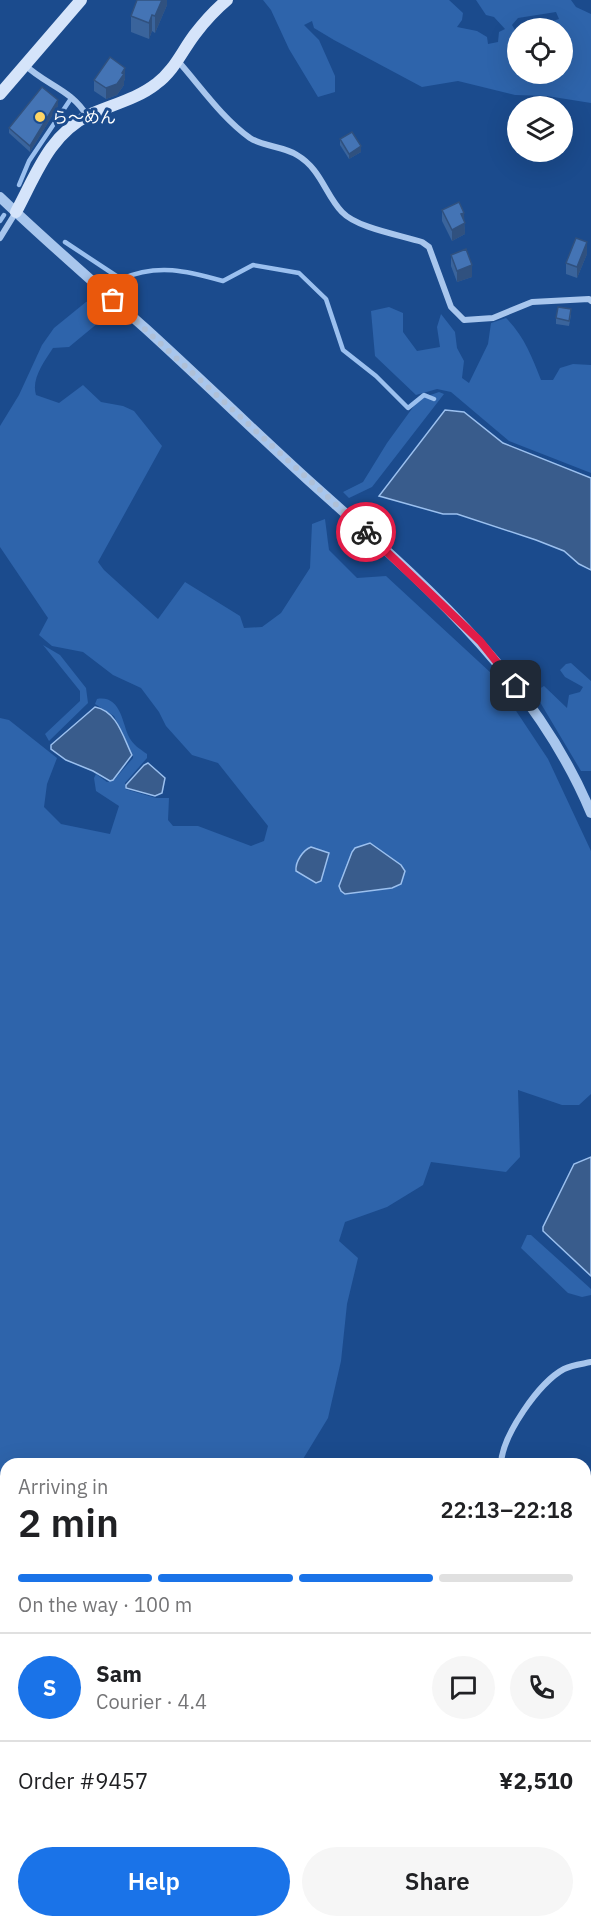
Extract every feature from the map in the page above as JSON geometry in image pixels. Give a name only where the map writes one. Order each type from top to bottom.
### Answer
[{"type":"main road","points":[[0,94],[81,0]]},
{"type":"main road","points":[[16,213],[51,146],[60,135],[88,116],[156,84],[178,61],[200,28],[227,0]]},
{"type":"street","points":[[178,61],[227,118],[252,139],[297,154],[310,165],[324,182],[336,205],[344,214],[365,225],[422,242],[429,247],[452,307],[464,320],[493,318],[532,302],[589,299],[591,301]]},
{"type":"street","points":[[25,65],[34,74],[80,103],[88,116]]},
{"type":"street","points":[[0,197],[396,560],[480,641],[507,673],[545,727],[564,758],[591,813]]},
{"type":"street","points":[[0,238],[16,213]]},
{"type":"street","points":[[502,1458],[516,1424],[539,1391],[552,1377],[566,1368],[591,1362]]},
{"type":"shaded area","points":[[263,0],[449,0],[463,13],[462,20],[457,27],[477,31],[487,37],[488,44],[498,42],[499,32],[505,29],[494,17],[486,15],[476,0],[571,0],[576,7],[591,14],[591,103],[573,100],[573,96],[515,95],[458,81],[422,87],[314,28],[312,21],[304,25],[319,40],[335,76],[335,92],[318,97],[289,49],[271,10]]},
{"type":"shaded area","points":[[94,299],[106,313],[104,318],[69,347],[53,348],[37,377],[36,395],[59,403],[83,385],[101,402],[123,406],[134,411],[162,446],[98,562],[104,570],[158,619],[185,582],[240,616],[244,628],[262,627],[281,613],[310,568],[312,524],[325,519],[329,550],[357,578],[386,576],[491,673],[548,759],[591,851],[591,1094],[579,1105],[562,1105],[518,1090],[520,1157],[506,1172],[431,1162],[423,1185],[387,1207],[345,1222],[339,1241],[358,1258],[347,1304],[341,1361],[328,1418],[304,1458],[0,1458],[0,718],[9,720],[57,758],[47,784],[44,807],[61,824],[110,834],[119,806],[96,791],[94,778],[96,774],[107,782],[114,780],[133,758],[133,755],[114,716],[95,704],[97,699],[105,699],[116,706],[131,740],[147,754],[147,758],[125,783],[125,789],[156,798],[169,798],[168,820],[173,826],[198,826],[251,846],[264,841],[268,826],[218,763],[192,755],[166,726],[159,712],[141,688],[113,675],[83,652],[52,646],[39,635],[48,618],[0,547],[0,426],[19,395],[42,345],[54,328],[86,302]],"holes":[[[311,847],[316,882],[299,873],[295,867],[305,850]]]},
{"type":"shaded area","points":[[389,307],[403,313],[403,332],[417,351],[440,347],[437,327],[441,314],[455,332],[457,348],[464,361],[462,378],[469,383],[488,344],[491,323],[506,318],[523,339],[541,380],[553,380],[560,368],[573,364],[591,365],[591,473],[509,441],[451,392],[437,389],[416,395],[375,356],[371,311]]},
{"type":"shaded area","points":[[439,392],[444,394],[372,487],[349,498],[343,492],[363,482],[387,443],[419,399]]},
{"type":"shaded area","points":[[445,410],[464,412],[503,443],[591,478],[591,570],[579,564],[564,551],[536,540],[457,514],[443,514],[379,496]]},
{"type":"shaded area","points":[[43,645],[60,655],[86,688],[88,703],[49,741],[45,734],[80,701],[80,691]]},
{"type":"shaded area","points":[[571,663],[591,681],[591,771],[581,771],[534,692],[544,686],[567,708],[569,695],[580,692],[583,687],[565,677],[560,670],[566,664]]},
{"type":"shaded area","points":[[95,707],[103,709],[114,719],[132,755],[110,781],[66,760],[51,749],[51,745]]},
{"type":"shaded area","points":[[148,763],[165,778],[162,793],[155,796],[126,788],[126,785]]},
{"type":"shaded area","points":[[370,843],[401,865],[405,871],[401,884],[392,888],[345,894],[339,886],[352,852],[355,848]]},
{"type":"shaded area","points":[[311,847],[329,853],[321,881],[316,883],[296,871],[300,857]]},
{"type":"shaded area","points":[[591,1157],[591,1276],[543,1231],[543,1227],[574,1164]]},
{"type":"shaded area","points":[[527,1235],[531,1235],[591,1289],[591,1295],[582,1297],[568,1293],[521,1248]]},
{"type":"building","points":[[137,0],[162,0],[149,23],[131,16]]},
{"type":"building","points":[[110,57],[125,68],[117,84],[106,88],[94,80]]},
{"type":"building","points":[[42,87],[58,100],[30,146],[9,128]]},
{"type":"building","points":[[352,132],[361,146],[349,154],[340,139]]},
{"type":"building","points":[[459,202],[465,223],[452,230],[442,210]]},
{"type":"building","points":[[576,238],[587,242],[577,267],[566,263]]},
{"type":"building","points":[[466,249],[472,265],[457,271],[451,255]]},
{"type":"building","points":[[558,307],[571,309],[569,321],[556,318]]},
{"type":"waterway","points":[[19,185],[29,161],[70,100]]},
{"type":"waterway","points":[[0,221],[4,215]]},
{"type":"waterway","points":[[65,242],[121,279],[147,271],[172,270],[223,281],[253,265],[299,273],[326,299],[343,350],[376,376],[408,408],[424,395],[434,399]]},
{"type":"way so far","points":[[113,300],[366,532]]},
{"type":"place","name":"ら～めん","points":[[40,117]]},
{"type":"route","points":[[366,532],[480,641],[516,686]]}]
